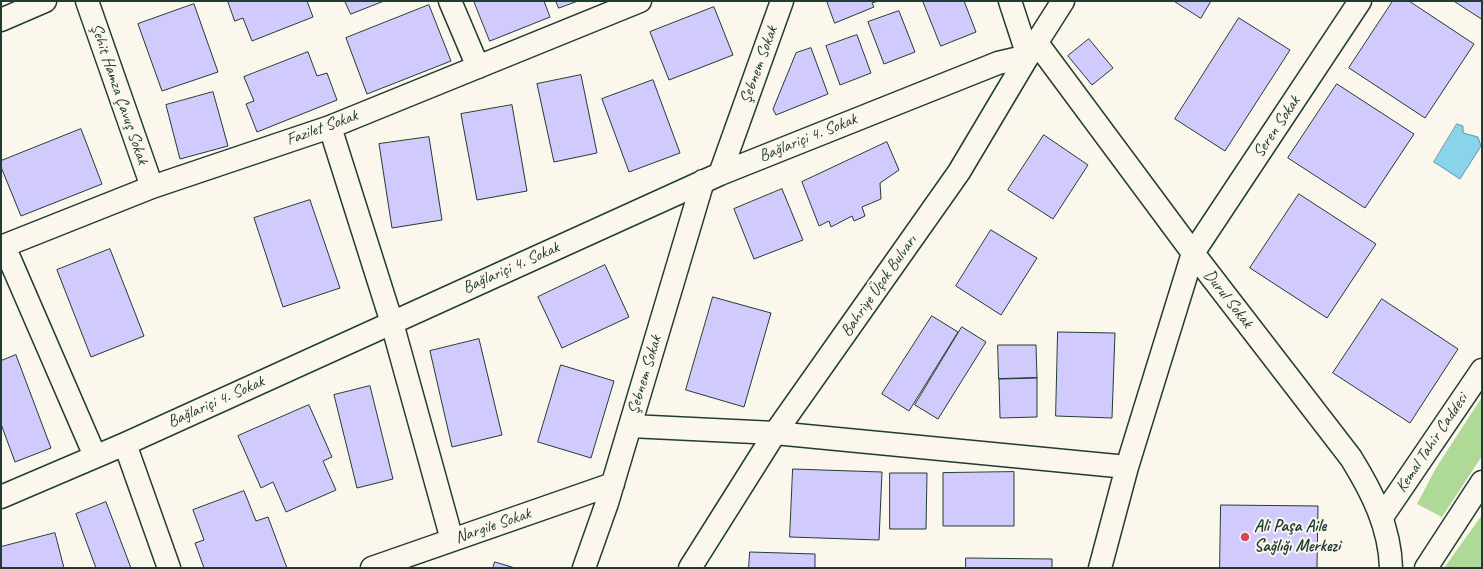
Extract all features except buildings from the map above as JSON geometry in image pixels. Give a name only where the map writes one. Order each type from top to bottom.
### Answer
[{"type":"street","points":[[1,20],[45,1]]},
{"type":"street","name":"Şehit Hamza Çavuş Sokak","points":[[87,1],[152,187]]},
{"type":"street","points":[[450,1],[478,67]]},
{"type":"street","name":"Fazilet Sokak","points":[[2,246],[152,187],[330,127],[640,1]]},
{"type":"street","name":"Şebnem Sokak","points":[[584,568],[613,484],[630,426],[712,177],[782,1]]},
{"type":"street","name":"Durul Sokak","points":[[1010,1],[1033,49],[1351,458],[1368,486],[1382,517],[1391,552],[1391,568]]},
{"type":"street","name":"Bahriye Üçok Bulvarı","points":[[690,568],[776,433],[959,172],[1063,1]]},
{"type":"street","name":"Seren Sokak","points":[[1100,568],[1127,466],[1193,253],[1360,1]]},
{"type":"street","name":"Bağlariçi 4. Sokak","points":[[1,497],[125,444],[712,177],[1033,49]]},
{"type":"street","points":[[330,127],[392,323],[452,540]]},
{"type":"street","points":[[2,246],[95,456]]},
{"type":"street","name":"Kemal Tahir Caddesi","points":[[1382,517],[1482,370]]},
{"type":"street","points":[[630,426],[776,433],[1127,466]]},
{"type":"street","points":[[125,444],[169,568]]},
{"type":"street","points":[[1426,568],[1482,482]]},
{"type":"street","name":"Nargile Sokak","points":[[372,568],[613,484]]},
{"type":"green space","points":[[1482,397],[1482,456],[1442,517],[1417,504],[1436,468]]},
{"type":"green space","points":[[1482,515],[1482,568],[1444,568]]},
{"type":"water","points":[[1457,124],[1463,126],[1463,133],[1478,137],[1481,146],[1460,179],[1434,162]]},
{"type":"place","name":"Ali Paşa Aile Sağlığı Merkezi","points":[[1245,537]]}]
